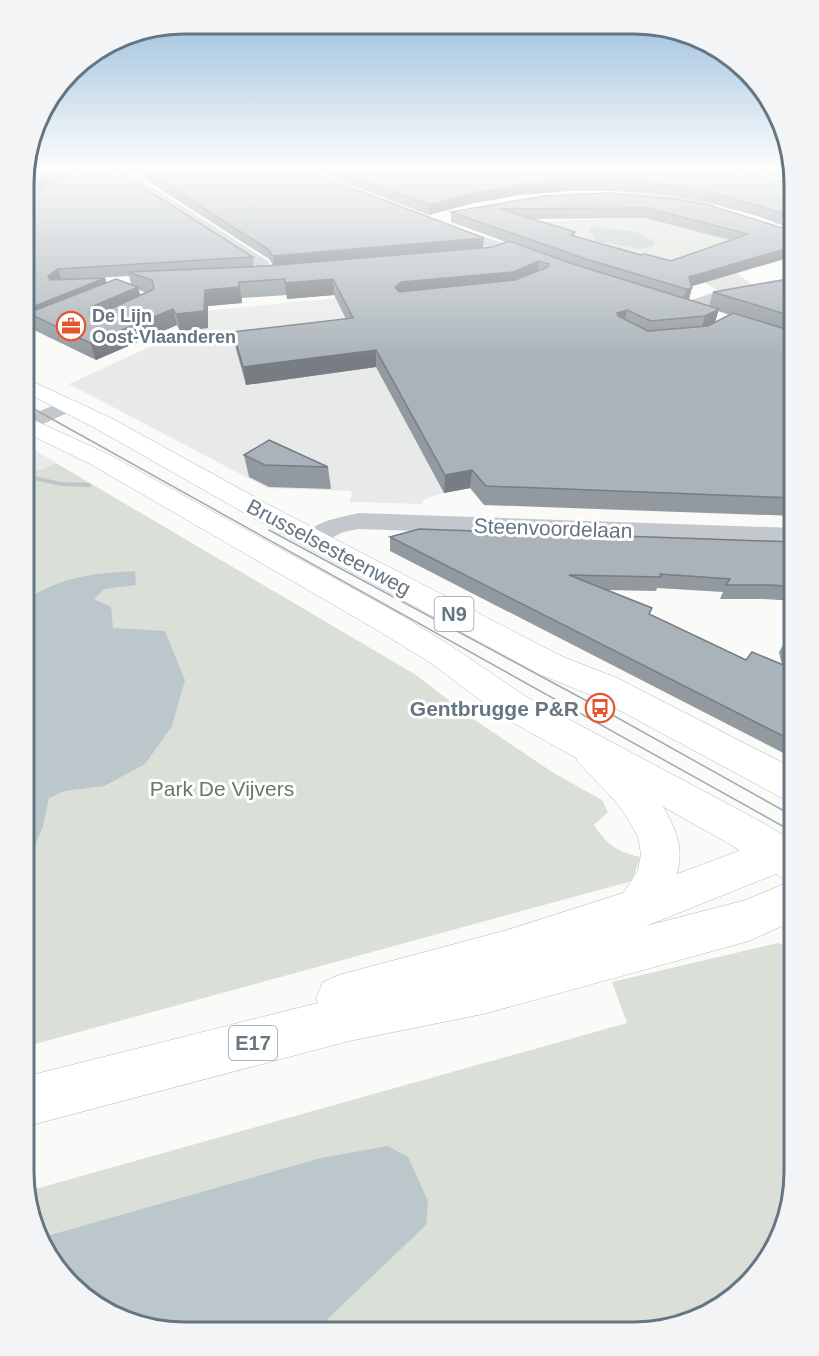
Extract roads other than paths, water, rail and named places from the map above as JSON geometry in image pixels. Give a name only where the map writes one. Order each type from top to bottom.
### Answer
[{"type":"main road","name":"Brusselsesteenweg","points":[[34,389],[103,423],[550,665],[605,687],[784,782]]},
{"type":"main road","name":"Brusselsesteenweg","points":[[34,427],[101,460],[388,622],[442,655],[513,706],[784,852]]},
{"type":"main road","name":"N9","points":[[591,750],[635,796],[648,814],[655,831],[659,851],[659,871],[637,909]]},
{"type":"main road","points":[[34,1075],[438,974],[637,909],[784,857]]},
{"type":"main road","name":"E17","points":[[34,1099],[349,1018],[494,988],[749,920],[784,904]]},
{"type":"street","points":[[214,231],[263,264],[267,274]]},
{"type":"street","points":[[468,231],[554,267]]},
{"type":"street","points":[[481,256],[509,249]]},
{"type":"street","points":[[708,315],[680,307],[725,294],[784,284]]},
{"type":"street","points":[[34,420],[67,406]]},
{"type":"street","name":"Steenvoordelaan","points":[[315,539],[332,528],[359,521],[784,536]]},
{"type":"lane","points":[[34,325],[57,315]]},
{"type":"waterway","points":[[34,478],[61,484],[89,485]]},
{"type":"tram line","points":[[34,409],[784,827]]},
{"type":"tram line","points":[[269,530],[600,708],[784,811]]},
{"type":"place","name":"De Lijn Oost-Vlaanderen","points":[[71,326]]},
{"type":"place","name":"Gentbrugge P&R","points":[[600,708]]},
{"type":"park label","name":"Park De Vijvers","points":[[222,788]]}]
